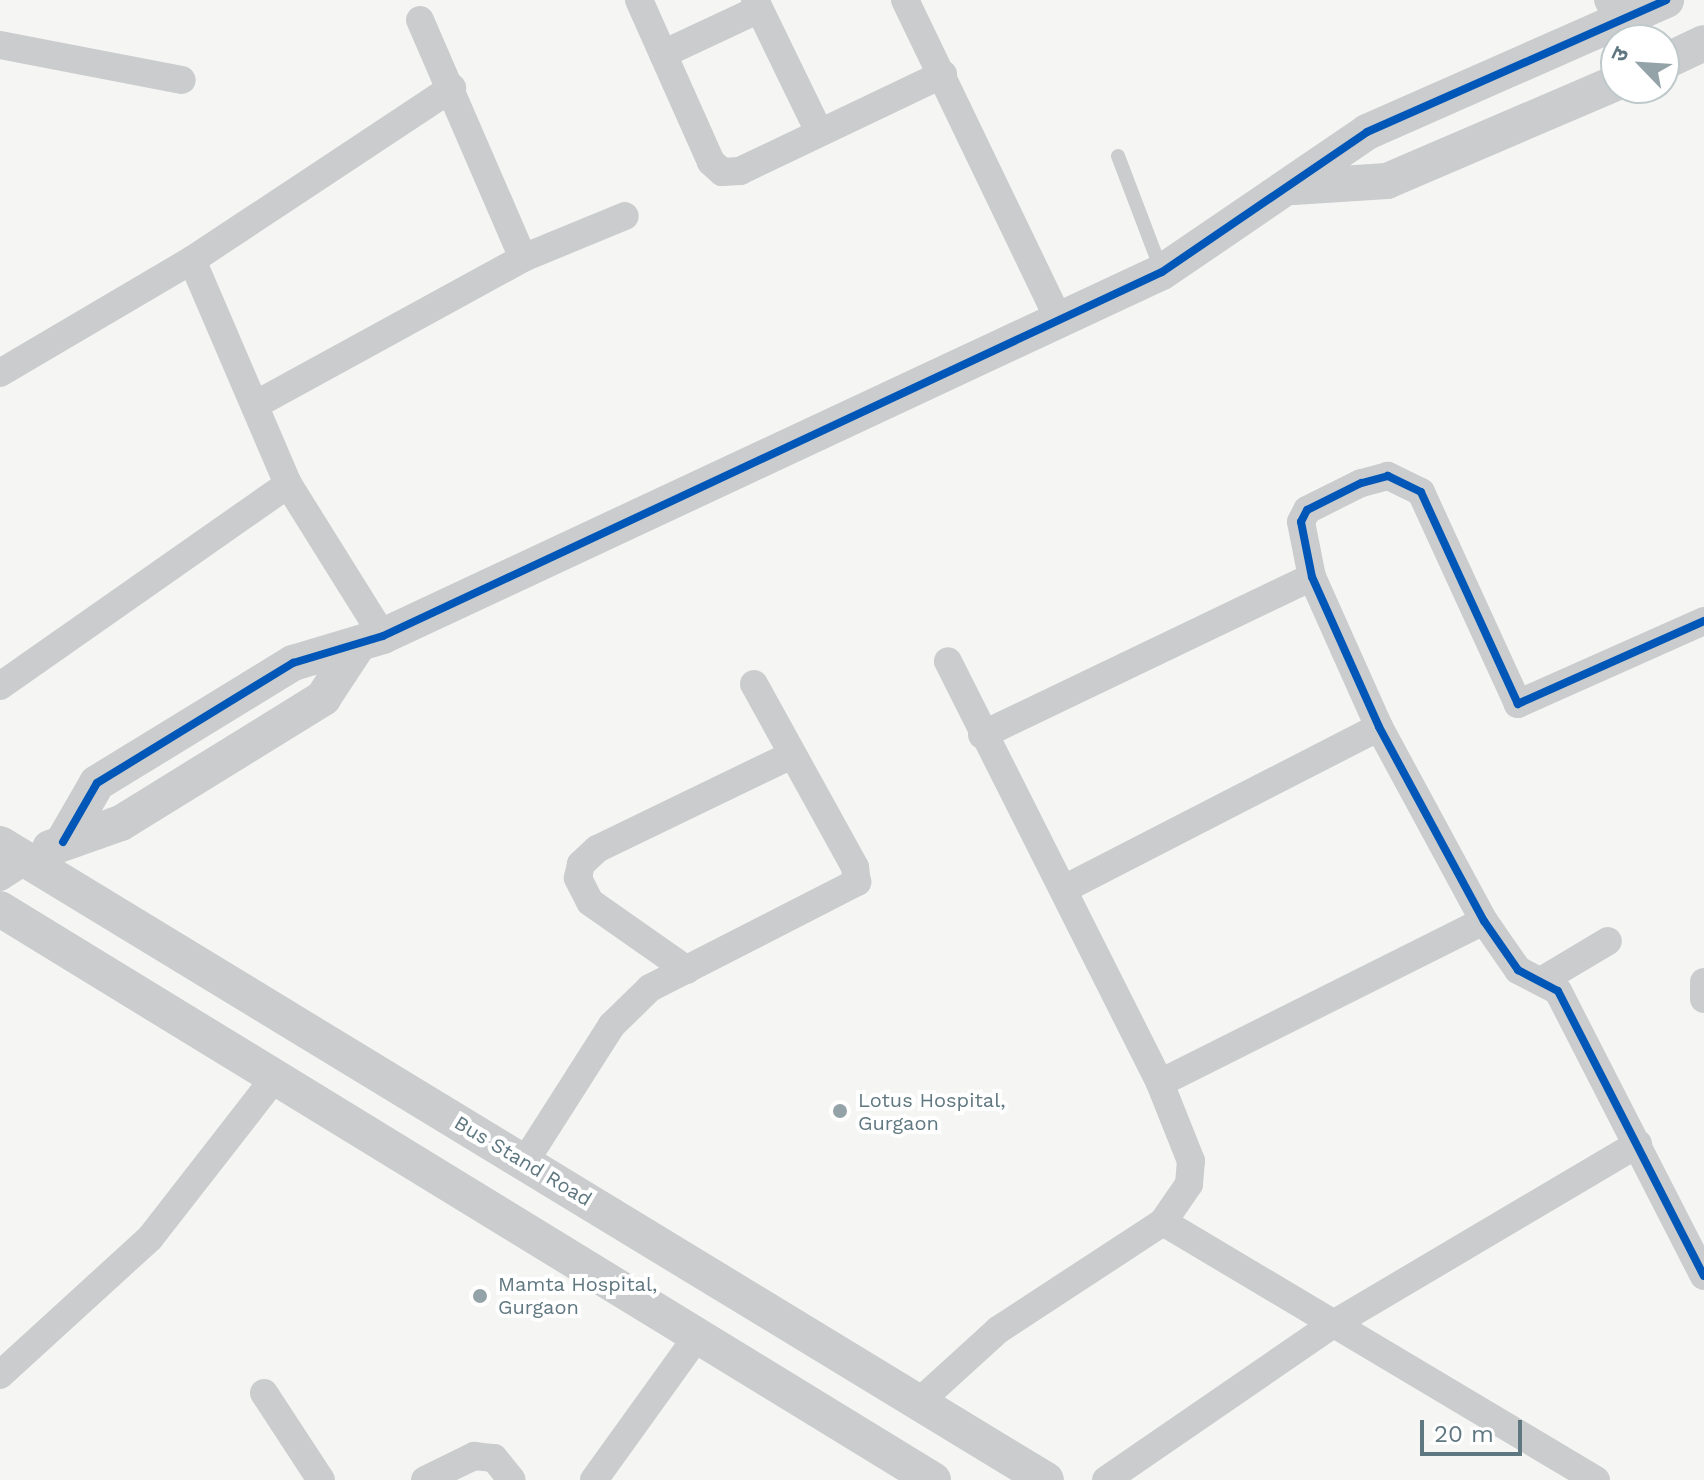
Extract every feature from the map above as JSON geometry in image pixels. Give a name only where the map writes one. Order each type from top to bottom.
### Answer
[{"type":"street","points":[[639,0],[711,162],[722,172],[740,171],[943,74]]},
{"type":"street","points":[[905,0],[1059,320]]},
{"type":"street","points":[[9,860],[63,842],[97,783],[293,663],[370,642],[1162,272],[1294,187],[1367,132],[1666,0]]},
{"type":"street","points":[[663,54],[757,5],[819,132]]},
{"type":"street","points":[[420,20],[523,258]]},
{"type":"street","points":[[1680,54],[1704,43]]},
{"type":"street","points":[[0,45],[182,80]]},
{"type":"street","points":[[0,373],[192,260],[452,88]]},
{"type":"street","points":[[1294,187],[1387,181],[1600,90]]},
{"type":"street","points":[[255,405],[523,258],[625,216]]},
{"type":"street","points":[[192,260],[288,484],[370,642]]},
{"type":"street","points":[[1704,621],[1518,704],[1421,492],[1388,476],[1307,510],[1301,522],[1312,577],[1379,727],[1484,921],[1518,970],[1546,978],[1638,1144],[1704,1276]]},
{"type":"street","points":[[0,686],[288,484]]},
{"type":"street","points":[[982,735],[1312,577]]},
{"type":"street","points":[[919,1402],[998,1330],[1163,1222],[1189,1184],[1191,1161],[1160,1083],[1064,889],[982,735],[948,661]]},
{"type":"street","points":[[524,1163],[612,1025],[650,988],[857,882],[855,867],[789,756],[754,684]]},
{"type":"street","points":[[1064,889],[1379,727]]},
{"type":"street","points":[[687,970],[590,902],[578,878],[581,864],[597,849],[789,756]]},
{"type":"street","name":"Bus Stand Road","points":[[9,860],[524,1163],[1046,1480]]},
{"type":"street","points":[[0,909],[273,1080],[699,1334],[933,1480]]},
{"type":"street","points":[[1160,1083],[1484,921]]},
{"type":"street","points":[[1546,978],[1608,941]]},
{"type":"street","points":[[1704,982],[1704,999]]},
{"type":"street","points":[[0,1375],[150,1238],[273,1080]]},
{"type":"street","points":[[1106,1480],[1330,1326],[1638,1144]]},
{"type":"street","points":[[1163,1222],[1330,1326],[1596,1480]]},
{"type":"street","points":[[594,1480],[699,1334]]},
{"type":"street","points":[[264,1393],[321,1480]]},
{"type":"street","points":[[425,1480],[474,1456],[494,1458],[512,1480]]},
{"type":"lane","points":[[1118,156],[1162,272]]},
{"type":"cycle path","points":[[63,842],[97,783],[293,663],[383,636],[1162,272],[1367,132],[1666,0]]},
{"type":"cycle path","points":[[1704,621],[1518,704],[1421,492],[1388,476],[1361,483],[1307,510],[1301,522],[1312,577],[1379,727],[1484,921],[1518,970],[1558,991],[1704,1276]]},
{"type":"place","name":"Lotus Hospital, Gurgaon","points":[[840,1111]]},
{"type":"place","name":"Mamta Hospital, Gurgaon","points":[[480,1296]]}]
